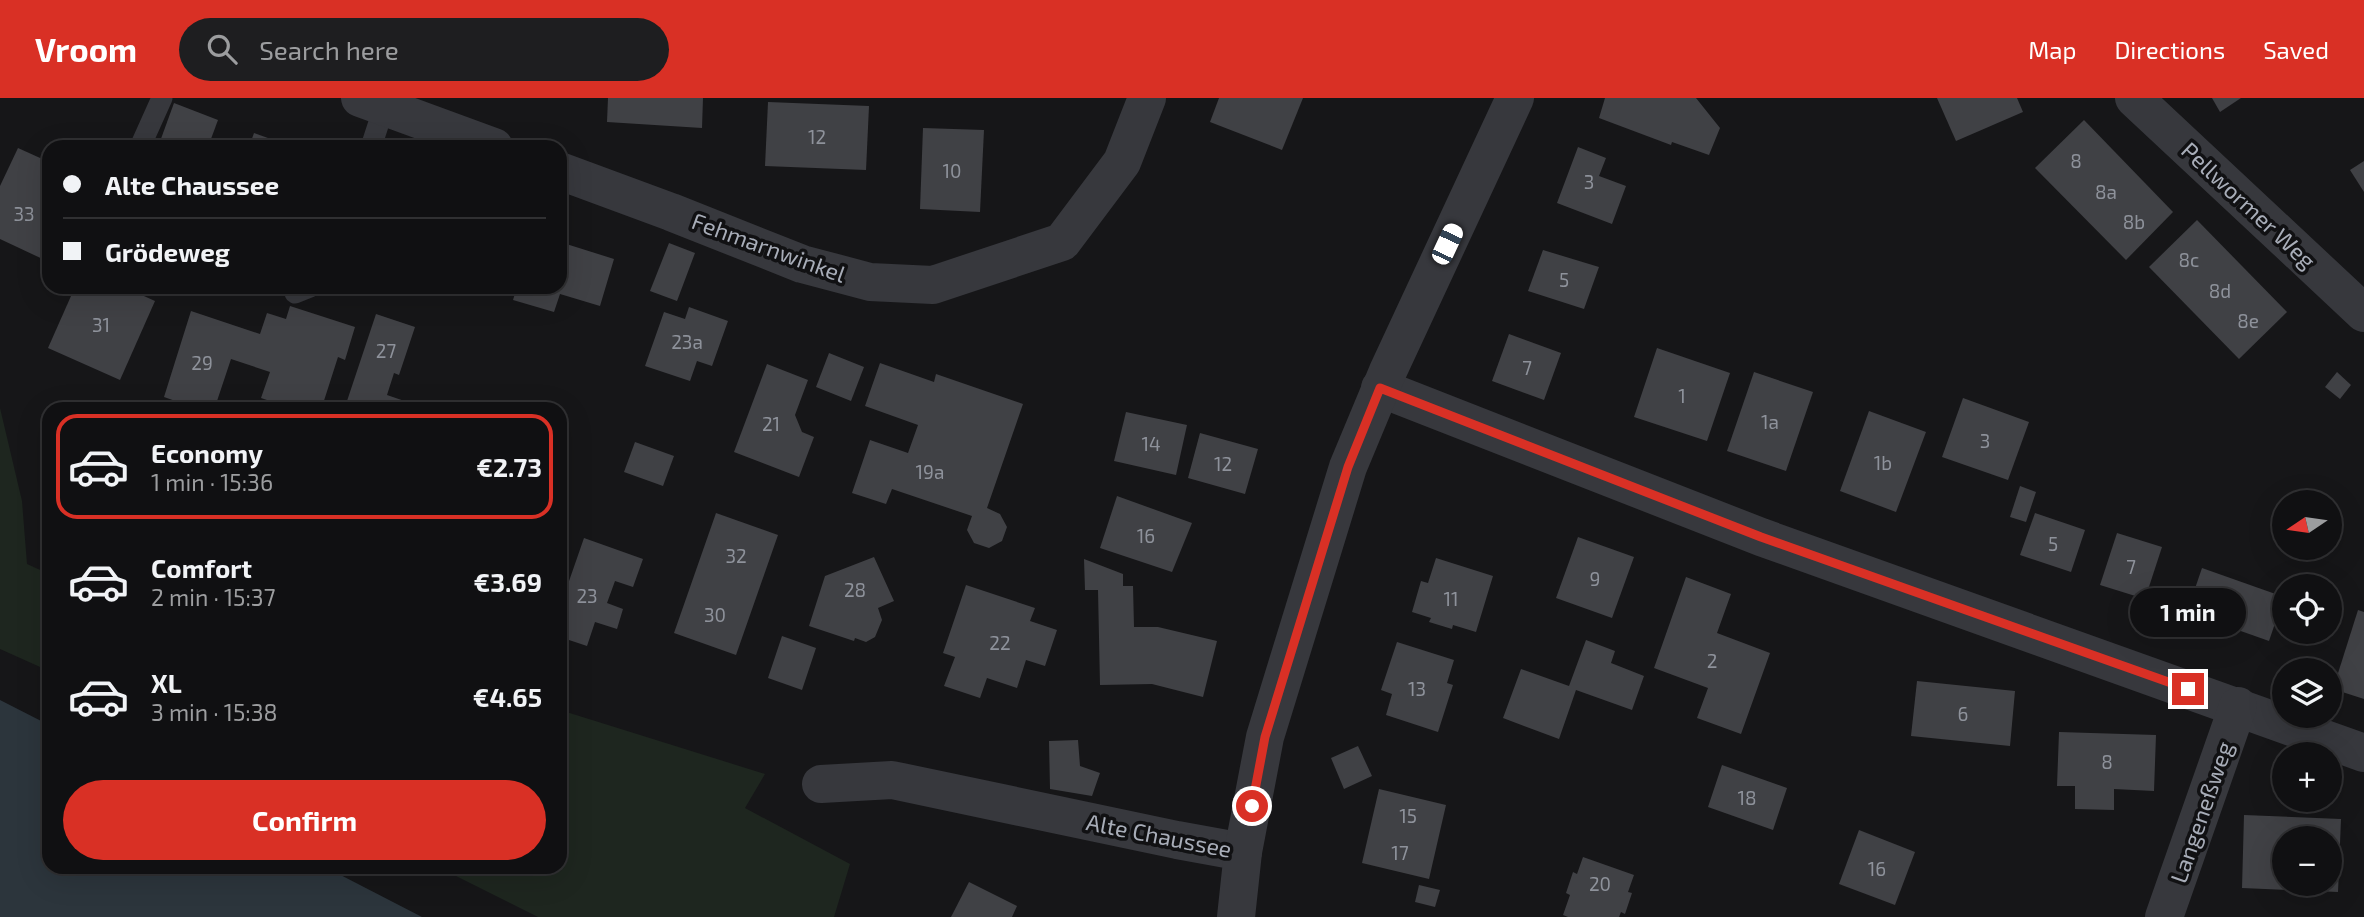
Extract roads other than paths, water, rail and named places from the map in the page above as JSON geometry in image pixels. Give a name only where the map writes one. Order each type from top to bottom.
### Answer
[{"type":"street","name":"Fehmarnwinkel","points":[[567,174],[803,264],[870,282],[933,285],[1062,242],[1122,162],[1147,98]]},
{"type":"street","name":"Alte Chaussee","points":[[821,784],[892,780],[1243,852],[1265,737],[1348,467],[1380,388],[1515,98]]},
{"type":"street","name":"Pellwormer Weg","points":[[2134,98],[2364,313]]},
{"type":"street","points":[[372,102],[475,140]]},
{"type":"street","points":[[1380,388],[1761,537],[2364,753]]},
{"type":"street","name":"Langeneßweg","points":[[2164,917],[2238,706]]},
{"type":"street","points":[[1236,917],[1243,852]]},
{"type":"lane","points":[[143,140],[162,98]]},
{"type":"lane","points":[[371,140],[372,102]]}]
